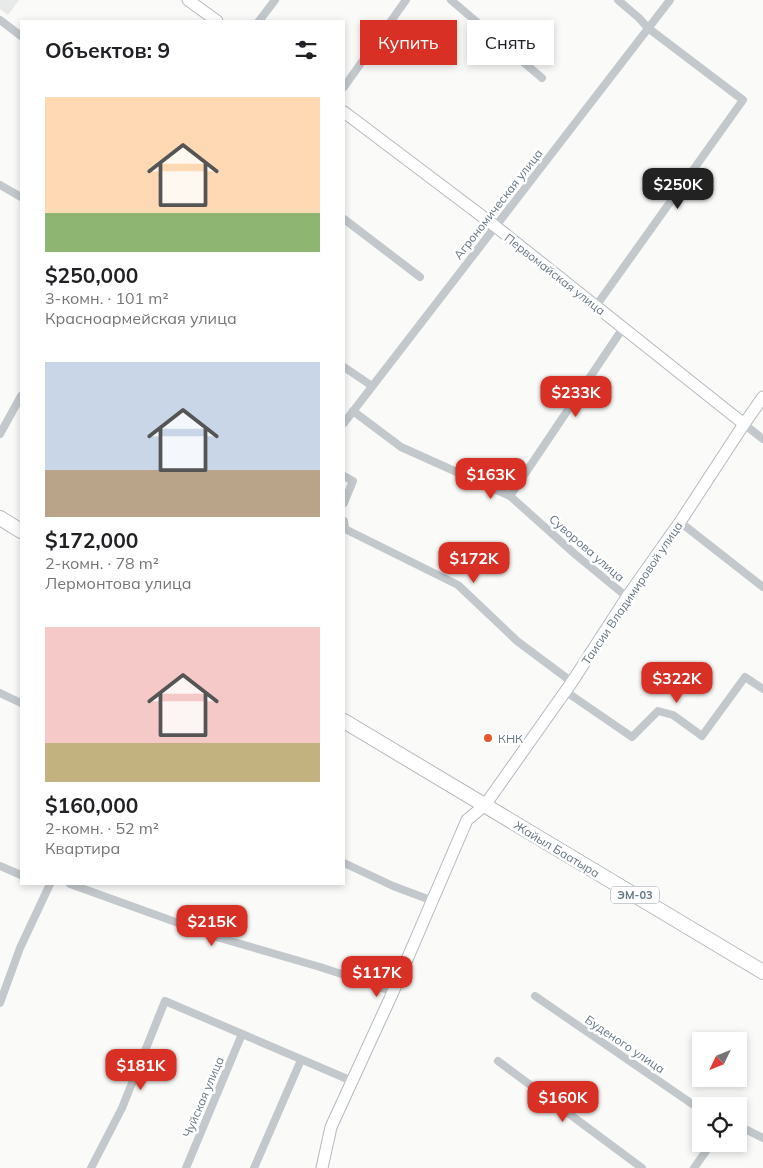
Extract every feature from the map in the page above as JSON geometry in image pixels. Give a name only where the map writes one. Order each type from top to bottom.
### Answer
[{"type":"highway","points":[[0,518],[20,530]]},
{"type":"highway","name":"ЭМ-03","points":[[345,722],[485,805]]},
{"type":"highway","name":"Жайыл Баатыра","points":[[485,805],[763,972]]},
{"type":"street","points":[[188,0],[216,20]]},
{"type":"street","points":[[260,20],[275,0]]},
{"type":"street","points":[[345,86],[406,0]]},
{"type":"street","points":[[451,0],[542,78]]},
{"type":"street","points":[[596,306],[742,100],[648,28],[618,0]]},
{"type":"street","name":"Агрономическая улица","points":[[345,422],[670,0]]},
{"type":"street","points":[[0,20],[20,35]]},
{"type":"street","name":"Первомайская улица","points":[[345,113],[495,226],[763,439]]},
{"type":"street","points":[[0,186],[20,196]]},
{"type":"street","points":[[345,220],[420,277]]},
{"type":"street","points":[[510,496],[623,328]]},
{"type":"street","points":[[345,369],[372,386]]},
{"type":"street","name":"Таисии Владимировой улица","points":[[485,805],[680,522],[763,397]]},
{"type":"street","points":[[0,434],[20,398]]},
{"type":"street","name":"Суворова улица","points":[[353,411],[401,448],[510,496],[576,555],[627,597]]},
{"type":"street","points":[[345,477],[353,481],[345,501]]},
{"type":"street","points":[[680,522],[763,587]]},
{"type":"street","points":[[345,525],[346,529],[458,585],[517,642],[632,737],[658,711],[673,715],[702,736],[745,677],[763,689]]},
{"type":"street","points":[[0,693],[20,703]]},
{"type":"street","points":[[322,1168],[331,1126],[393,992],[466,820],[485,805]]},
{"type":"street","points":[[345,863],[393,886],[433,900]]},
{"type":"street","points":[[0,866],[20,875]]},
{"type":"street","points":[[0,1003],[20,948],[49,885]]},
{"type":"street","points":[[73,885],[220,938],[320,967],[393,992]]},
{"type":"street","name":"Буденого улица","points":[[535,996],[692,1104]]},
{"type":"street","points":[[91,1168],[122,1108],[165,1001],[352,1082]]},
{"type":"street","name":"Чуйская улица","points":[[186,1168],[242,1034]]},
{"type":"street","points":[[254,1168],[301,1060]]},
{"type":"street","points":[[498,1061],[642,1168]]},
{"type":"street","points":[[747,1130],[763,1138]]},
{"type":"street","points":[[694,1168],[705,1152]]},
{"type":"shaded area","points":[[0,0],[19,0],[8,15],[0,9]]},
{"type":"place","name":"КНК","points":[[488,738]]}]
